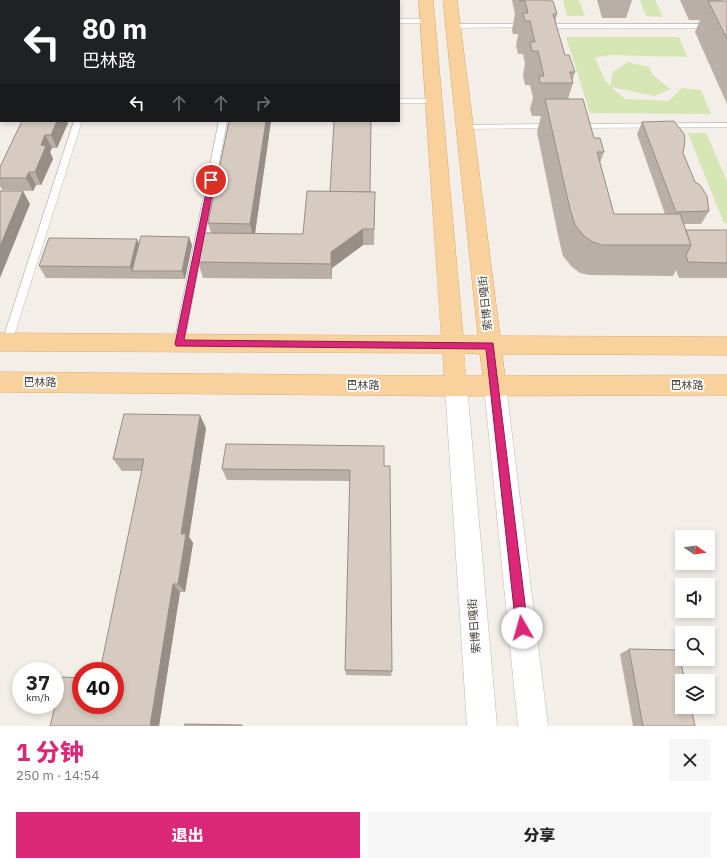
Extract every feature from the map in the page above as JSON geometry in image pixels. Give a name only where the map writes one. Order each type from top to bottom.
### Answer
[{"type":"main road","name":"索博日嘎街","points":[[426,0],[456,386]]},
{"type":"main road","name":"索博日嘎街","points":[[450,0],[495,386]]},
{"type":"main road","points":[[3,342],[727,346]]},
{"type":"main road","name":"巴林路","points":[[0,382],[456,386],[727,385]]},
{"type":"street","name":"索博日嘎街","points":[[456,386],[482,726]]},
{"type":"street","name":"索博日嘎街","points":[[495,386],[533,726]]},
{"type":"lane","points":[[400,20],[428,21]]},
{"type":"lane","points":[[454,26],[727,26]]},
{"type":"lane","points":[[400,101],[434,101]]},
{"type":"lane","points":[[3,342],[78,122]]},
{"type":"lane","points":[[179,344],[223,122]]},
{"type":"lane","points":[[465,127],[727,126]]},
{"type":"green space","points":[[563,0],[579,0],[585,16],[567,16]]},
{"type":"green space","points":[[640,0],[655,0],[663,17],[646,16]]},
{"type":"green space","points":[[566,37],[679,37],[687,57],[609,55],[595,58],[605,80],[610,86],[613,72],[628,62],[649,67],[653,75],[670,89],[655,96],[611,87],[625,99],[669,101],[682,88],[701,90],[711,114],[590,113]]},
{"type":"green space","points":[[688,133],[706,133],[727,181],[727,223],[724,223]]},
{"type":"building","points":[[519,0],[553,1],[557,14],[553,14],[565,55],[569,55],[575,72],[570,72],[573,83],[540,83],[539,76],[544,76],[538,51],[532,51],[530,42],[535,42],[530,21],[525,21],[523,13],[528,13],[525,1]]},
{"type":"building","points":[[708,1],[727,1],[727,39]]},
{"type":"building","points":[[545,99],[583,99],[594,138],[600,138],[604,152],[597,152],[614,214],[680,214],[691,245],[602,245],[593,242],[584,236],[575,225],[570,209]]},
{"type":"building","points":[[674,121],[684,134],[685,141],[683,153],[695,182],[700,185],[707,196],[709,211],[676,212],[642,122]]},
{"type":"building","points":[[22,122],[57,122],[51,135],[45,135],[41,145],[46,146],[35,172],[29,172],[26,178],[0,178],[0,167]]},
{"type":"building","points":[[229,122],[266,122],[250,224],[208,223]]},
{"type":"building","points":[[334,122],[371,122],[370,192],[330,192]]},
{"type":"building","points":[[0,191],[23,191],[0,246]]},
{"type":"building","points":[[307,191],[375,192],[374,229],[363,229],[331,252],[331,264],[198,262],[204,233],[303,234]]},
{"type":"building","points":[[686,230],[727,230],[727,263],[688,262],[686,255],[691,245]]},
{"type":"building","points":[[141,236],[189,237],[182,271],[132,271]]},
{"type":"building","points":[[49,238],[137,239],[130,267],[39,266]]},
{"type":"building","points":[[124,414],[200,415],[181,534],[186,534],[178,584],[173,584],[150,726],[50,726],[53,714],[64,714],[64,677],[72,678],[72,714],[124,714],[124,662],[102,662],[144,459],[113,459]]},
{"type":"building","points":[[226,444],[384,446],[384,466],[390,466],[392,671],[345,670],[350,470],[222,469]]},
{"type":"building","points":[[629,649],[675,650],[675,666],[682,666],[683,674],[675,674],[675,714],[692,714],[695,726],[643,726]]},
{"type":"building","points":[[185,724],[242,725],[242,726],[184,726]]},
{"type":"route","points":[[211,180],[179,344],[490,345],[522,628]]}]
